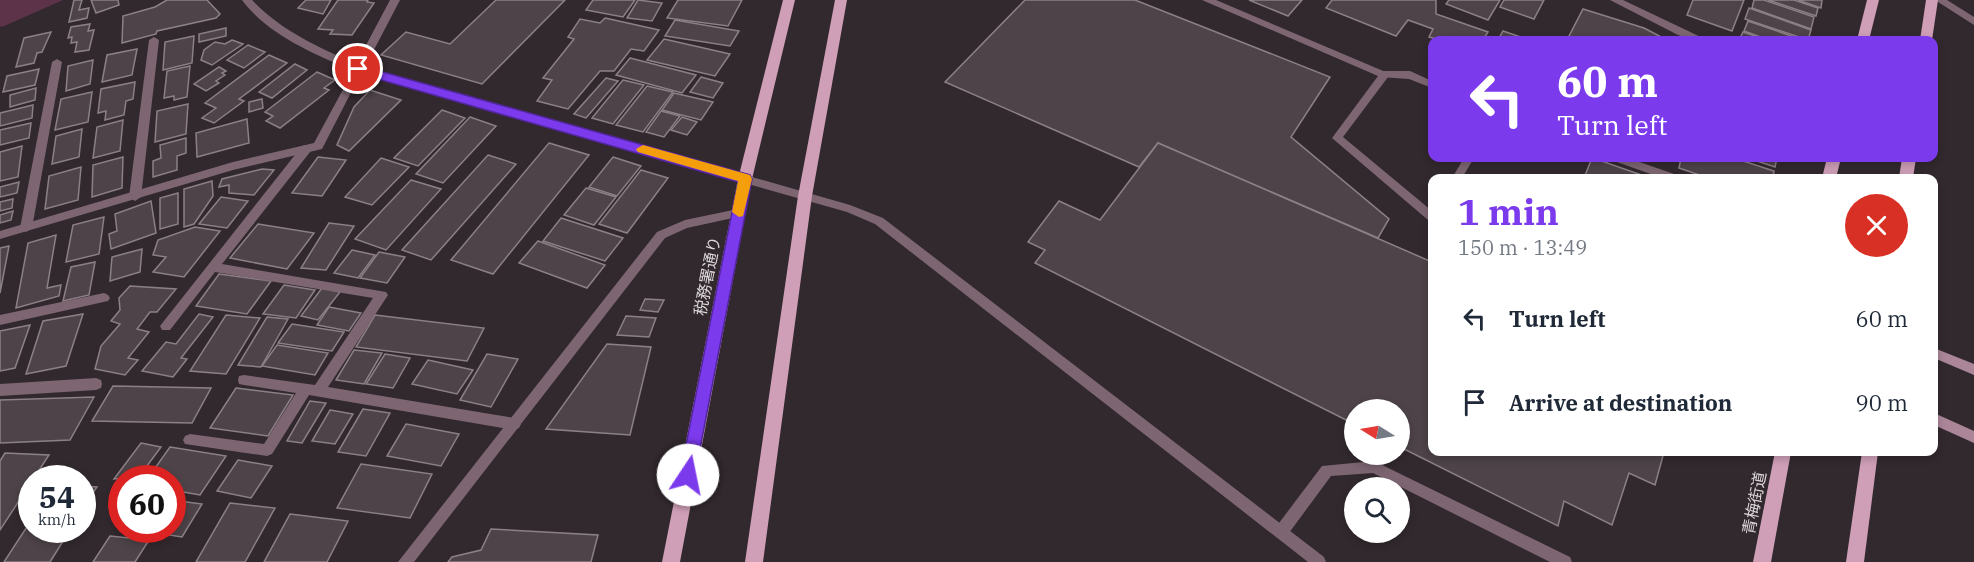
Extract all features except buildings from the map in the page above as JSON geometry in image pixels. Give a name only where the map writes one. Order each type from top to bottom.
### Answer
[{"type":"main road","name":"税務署通り","points":[[671,562],[745,179],[789,0]]},
{"type":"main road","points":[[754,562],[805,196],[841,0]]},
{"type":"main road","points":[[1864,36],[1873,0]]},
{"type":"main road","points":[[1927,36],[1932,0]]},
{"type":"main road","points":[[1938,355],[1974,370]]},
{"type":"main road","points":[[1938,421],[1974,437]]},
{"type":"main road","name":"青梅街道","points":[[1762,562],[1782,456]]},
{"type":"main road","points":[[1855,562],[1869,456]]},
{"type":"street","points":[[246,0],[259,16],[302,44],[358,69],[850,209],[879,221],[1319,562]]},
{"type":"street","points":[[0,235],[232,166],[318,146],[395,0]]},
{"type":"street","points":[[1207,0],[1384,75],[1410,75],[1428,83]]},
{"type":"street","points":[[1615,0],[1691,36]]},
{"type":"street","points":[[1940,0],[1974,22]]},
{"type":"street","points":[[135,196],[154,40]]},
{"type":"street","points":[[26,228],[57,62]]},
{"type":"street","points":[[1384,75],[1337,138],[1428,214]]},
{"type":"street","points":[[166,326],[306,149]]},
{"type":"street","points":[[1629,162],[1662,174]]},
{"type":"street","points":[[405,562],[441,513],[514,424],[661,235],[685,224],[738,213]]},
{"type":"street","points":[[190,440],[267,450],[382,295],[213,267]]},
{"type":"street","points":[[0,320],[104,298]]},
{"type":"street","points":[[244,380],[514,424]]},
{"type":"street","points":[[0,390],[96,384]]},
{"type":"street","points":[[1281,532],[1327,470],[1374,467],[1564,562]]},
{"type":"shaded area","points":[[0,0],[63,0],[2,27],[0,26]]},
{"type":"slow traffic","points":[[643,149],[745,179],[739,212]]},
{"type":"route","points":[[358,69],[745,179],[688,475]]}]
